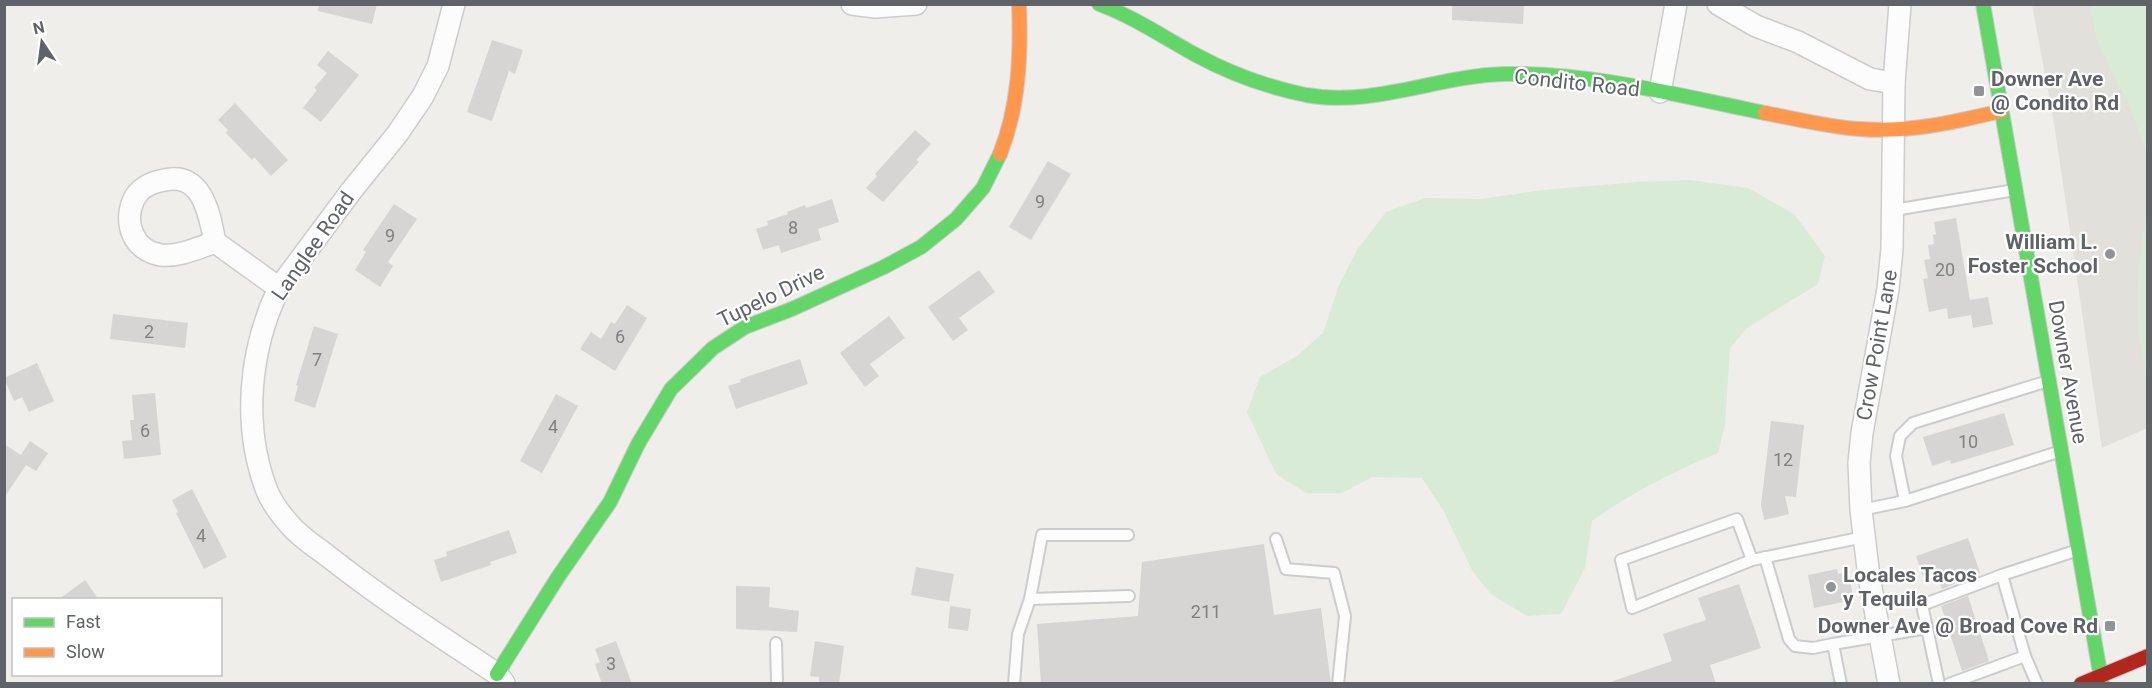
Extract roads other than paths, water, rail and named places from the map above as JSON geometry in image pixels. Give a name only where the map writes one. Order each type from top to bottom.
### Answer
[{"type":"street","name":"Langlee Road","points":[[454,4],[438,66],[423,96],[398,134],[352,190],[279,288],[263,324],[258,349],[252,423],[257,457],[268,493],[291,527],[344,570],[501,679]]},
{"type":"street","points":[[852,4],[875,7],[916,4]]},
{"type":"street","name":"Tupelo Drive","points":[[501,679],[558,577],[610,502],[638,444],[671,388],[713,348],[745,327],[884,267],[921,247],[956,219],[982,188],[1001,152],[1014,111],[1021,50],[1019,4]]},
{"type":"street","name":"Condito Road","points":[[1099,4],[1116,10],[1198,56],[1257,83],[1311,95],[1358,98],[1485,76],[1528,74],[1660,92],[1825,125],[1857,129],[1894,129],[1979,117],[2001,111]]},
{"type":"street","points":[[1660,92],[1676,4]]},
{"type":"street","points":[[1718,4],[1756,26],[1798,42],[1870,79],[1894,84]]},
{"type":"street","name":"Crow Point Lane","points":[[1889,684],[1864,537],[1860,447],[1888,289],[1894,210],[1894,84],[1900,4]]},
{"type":"street","name":"Downer Avenue","points":[[1983,4],[2102,680]]},
{"type":"street","points":[[215,242],[279,288]]},
{"type":"street","points":[[2102,680],[2148,656]]},
{"type":"street","points":[[2081,684],[2148,670]]},
{"type":"street","points":[[2102,680],[2114,684]]},
{"type":"lane","points":[[1894,210],[2014,190]]},
{"type":"lane","points":[[1905,501],[1896,456],[1900,436],[1913,423],[2048,381]]},
{"type":"lane","points":[[1861,510],[1905,501],[2060,451]]},
{"type":"lane","points":[[1752,560],[1737,519],[1621,560],[1632,608],[1752,560],[1864,537]]},
{"type":"lane","points":[[1014,684],[1018,634],[1030,599],[1042,534],[1128,535]]},
{"type":"lane","points":[[1276,539],[1286,569],[1334,573],[1345,616],[1338,684]]},
{"type":"lane","points":[[1939,684],[1922,605],[2078,550]]},
{"type":"lane","points":[[1765,557],[1789,639],[1795,646],[1814,648],[1927,628]]},
{"type":"lane","points":[[2002,575],[2025,656],[2037,684]]},
{"type":"lane","points":[[1030,599],[1129,596]]},
{"type":"lane","points":[[776,642],[777,684]]},
{"type":"lane","points":[[1833,644],[1841,684]]},
{"type":"lane","points":[[1949,684],[2025,656]]},
{"type":"place","name":"Downer Ave @ Condito Rd","points":[[1979,91]]},
{"type":"place","name":"William L. Foster School","points":[[2110,254]]},
{"type":"place","name":"Locales Tacos y Tequila","points":[[1831,587]]},
{"type":"place","name":"Downer Ave @ Broad Cove Rd","points":[[2110,626]]}]
